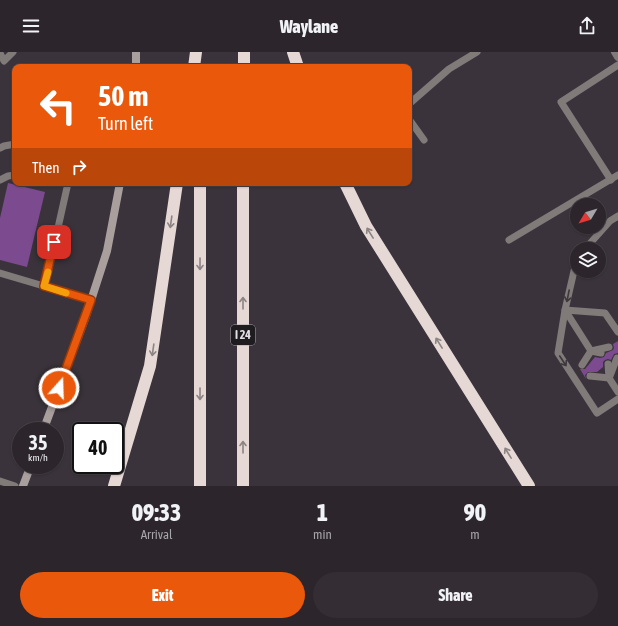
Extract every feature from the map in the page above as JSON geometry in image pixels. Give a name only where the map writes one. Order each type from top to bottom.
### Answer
[{"type":"highway","points":[[194,64],[196,52]]},
{"type":"highway","points":[[200,64],[201,52]]},
{"type":"highway","points":[[244,52],[244,64]]},
{"type":"highway","points":[[293,52],[297,64]]},
{"type":"highway","points":[[114,486],[150,366],[177,186]]},
{"type":"highway","points":[[200,186],[200,486]]},
{"type":"highway","name":"I 24","points":[[243,186],[243,486]]},
{"type":"highway","points":[[346,186],[366,226],[529,486]]},
{"type":"street","points":[[136,52],[136,64]]},
{"type":"street","points":[[615,52],[618,57]]},
{"type":"street","points":[[46,422],[91,300],[107,251],[119,186]]},
{"type":"street","points":[[23,486],[28,474]]},
{"type":"lane","points":[[0,53],[4,61],[13,52]]},
{"type":"lane","points":[[412,101],[449,69],[477,52]]},
{"type":"lane","points":[[611,180],[561,102],[618,65]]},
{"type":"lane","points":[[412,123],[424,140]]},
{"type":"lane","points":[[0,148],[12,145]]},
{"type":"lane","points":[[0,180],[12,175]]},
{"type":"lane","points":[[509,240],[618,175]]},
{"type":"lane","points":[[44,286],[67,186]]},
{"type":"lane","points":[[591,242],[610,221],[618,216]]},
{"type":"lane","points":[[0,273],[91,300]]},
{"type":"lane","points":[[573,278],[558,353],[597,413],[618,399]]},
{"type":"lane","points":[[566,310],[605,313],[618,332]]},
{"type":"lane","points":[[566,310],[591,351],[589,360]]},
{"type":"lane","points":[[582,365],[591,351],[609,347]]},
{"type":"lane","points":[[591,351],[601,353]]},
{"type":"lane","points":[[609,378],[617,358]]},
{"type":"lane","points":[[608,364],[609,378],[618,392]]},
{"type":"lane","points":[[597,372],[609,378]]},
{"type":"lane","points":[[590,376],[609,378]]},
{"type":"lane","points":[[0,481],[15,486]]},
{"type":"building","points":[[8,183],[12,184],[12,186],[20,186],[45,192],[27,267],[0,260],[0,218]]},
{"type":"building","points":[[618,341],[618,353],[614,354],[611,360],[605,360],[603,362],[603,367],[597,372],[588,372],[585,375],[586,379],[580,369],[585,369],[595,357],[604,357],[606,353],[613,350],[613,344]]},
{"type":"slow traffic","points":[[48,272],[44,286],[66,293]]},
{"type":"route","points":[[54,242],[44,286],[91,300],[59,388]]}]
